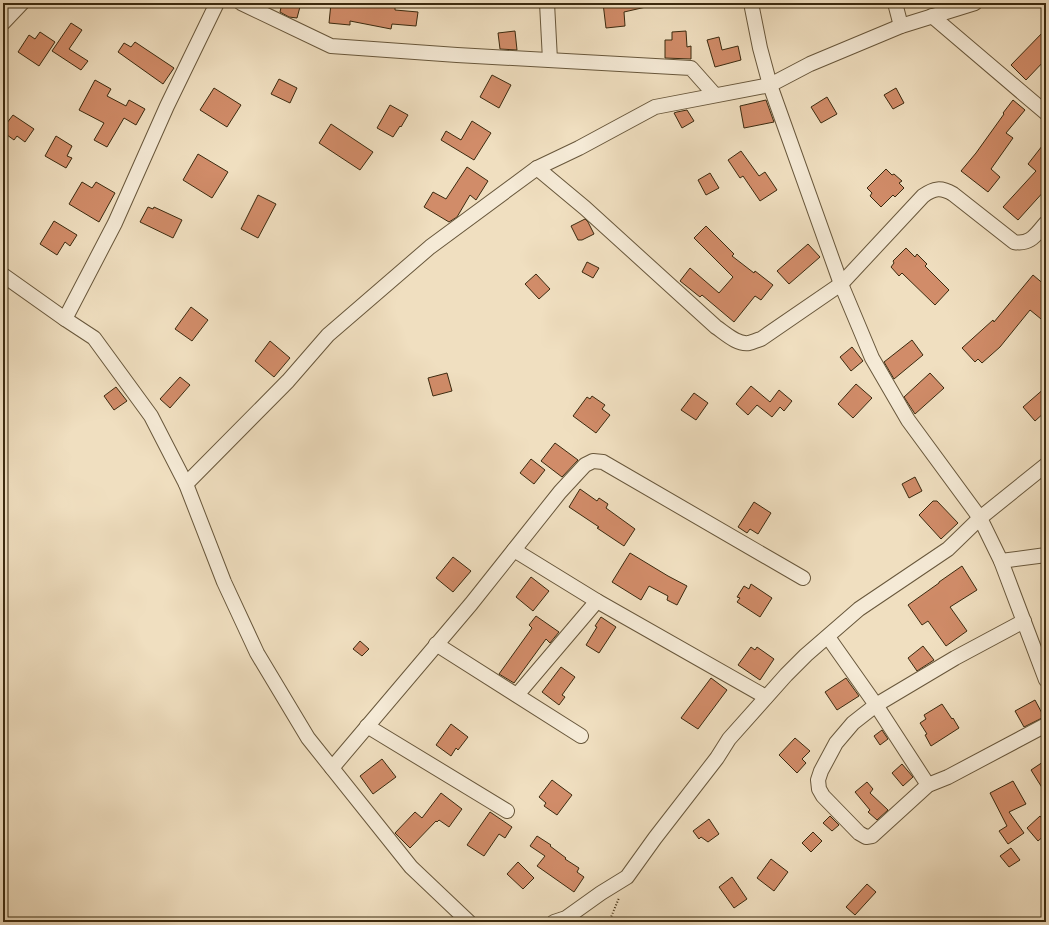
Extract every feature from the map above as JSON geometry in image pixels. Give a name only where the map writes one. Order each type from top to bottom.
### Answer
[{"type":"street","points":[[3,23],[22,3]]},
{"type":"street","points":[[66,319],[115,223],[166,106],[217,3]]},
{"type":"street","points":[[241,3],[331,46],[690,68],[715,95]]},
{"type":"street","points":[[547,3],[550,60]]},
{"type":"street","points":[[751,3],[760,48],[770,85],[841,284],[872,358],[905,414],[980,518],[1001,562],[1046,680]]},
{"type":"street","points":[[895,3],[900,26]]},
{"type":"street","points":[[186,484],[288,381],[328,335],[430,247],[537,168],[579,148],[655,107],[770,85],[810,64],[900,26],[975,3]]},
{"type":"street","points":[[932,16],[1046,113]]},
{"type":"street","points":[[537,168],[585,208],[716,327],[742,343],[749,343],[761,339],[841,284],[923,196],[931,190],[940,189],[953,194],[1014,242],[1020,244],[1028,242],[1046,223]]},
{"type":"street","points":[[3,275],[94,338],[151,416],[186,484],[224,582],[257,653],[308,738],[411,866],[469,922]]},
{"type":"street","points":[[332,768],[514,550],[560,492],[585,465],[593,461],[603,462],[803,578]]},
{"type":"street","points":[[554,922],[566,918],[601,893],[627,877],[717,758],[729,739],[786,675],[806,655],[859,609],[948,549],[980,518],[1046,464]]},
{"type":"street","points":[[514,550],[597,601],[766,697]]},
{"type":"street","points":[[1001,562],[1046,554]]},
{"type":"street","points":[[517,695],[597,601]]},
{"type":"street","points":[[1024,621],[955,658],[876,705],[853,723],[836,743],[820,771],[818,780],[819,789],[823,796],[859,834],[866,837],[872,836],[928,785],[948,777],[1046,725]]},
{"type":"street","points":[[828,637],[876,705],[928,785]]},
{"type":"street","points":[[436,644],[581,736]]},
{"type":"street","points":[[367,726],[507,811]]},
{"type":"path","points":[[608,922],[620,897]]},
{"type":"building","points":[[282,3],[301,3],[297,18],[289,17],[280,12]]},
{"type":"building","points":[[331,3],[360,3],[380,7],[381,4],[395,7],[395,10],[418,12],[416,26],[392,24],[391,29],[350,21],[350,25],[329,23]]},
{"type":"building","points":[[603,3],[646,3],[646,7],[624,12],[625,26],[606,28]]},
{"type":"building","points":[[71,23],[82,30],[69,49],[88,61],[81,70],[52,51]]},
{"type":"building","points":[[1046,29],[1046,59],[1026,80],[1011,65]]},
{"type":"building","points":[[515,31],[517,50],[500,49],[498,33]]},
{"type":"building","points":[[686,31],[687,47],[691,46],[691,59],[665,58],[665,40],[672,40],[672,32]]},
{"type":"building","points":[[40,32],[55,42],[39,66],[18,52],[29,35],[35,39]]},
{"type":"building","points":[[719,37],[722,50],[738,46],[741,60],[715,67],[707,40]]},
{"type":"building","points":[[135,42],[174,68],[163,84],[118,52],[124,43],[131,47]]},
{"type":"building","points":[[492,75],[511,85],[499,108],[480,97]]},
{"type":"building","points":[[279,79],[297,88],[290,103],[271,94]]},
{"type":"building","points":[[95,80],[111,89],[107,96],[126,106],[129,100],[145,109],[136,125],[124,118],[107,147],[94,140],[104,123],[79,110]]},
{"type":"building","points":[[214,88],[241,105],[227,127],[200,110]]},
{"type":"building","points":[[896,88],[904,103],[893,109],[884,95]]},
{"type":"building","points":[[827,97],[837,114],[821,123],[811,107]]},
{"type":"building","points":[[766,100],[774,122],[744,128],[740,106]]},
{"type":"building","points":[[1013,100],[1025,110],[1006,133],[1013,138],[991,169],[1000,177],[988,192],[961,171],[976,153]]},
{"type":"building","points":[[390,105],[408,115],[393,137],[377,128]]},
{"type":"building","points":[[687,110],[694,121],[682,128],[674,113]]},
{"type":"building","points":[[13,115],[34,129],[25,142],[17,136],[14,140],[3,132],[3,128]]},
{"type":"building","points":[[472,121],[491,133],[474,160],[441,140],[446,131],[461,140]]},
{"type":"building","points":[[331,124],[373,152],[360,170],[319,143]]},
{"type":"building","points":[[56,136],[72,146],[67,156],[72,158],[66,168],[45,156]]},
{"type":"building","points":[[1046,141],[1046,189],[1018,220],[1003,207],[1036,171],[1028,164]]},
{"type":"building","points":[[741,151],[759,176],[765,172],[777,190],[760,201],[743,176],[740,178],[728,160]]},
{"type":"building","points":[[198,154],[228,172],[212,198],[183,180]]},
{"type":"building","points":[[467,167],[488,181],[476,200],[470,195],[457,217],[449,222],[424,207],[433,192],[446,199]]},
{"type":"building","points":[[886,169],[902,181],[899,183],[904,188],[895,197],[893,195],[881,207],[870,196],[872,193],[867,188]]},
{"type":"building","points":[[710,173],[719,188],[706,195],[698,180]]},
{"type":"building","points":[[82,182],[92,188],[96,182],[115,193],[99,222],[69,204]]},
{"type":"building","points":[[258,195],[276,204],[258,238],[241,229]]},
{"type":"building","points":[[148,207],[153,209],[154,207],[182,220],[173,238],[140,222]]},
{"type":"building","points":[[585,219],[594,234],[582,240],[578,240],[571,226]]},
{"type":"building","points":[[54,221],[77,235],[70,246],[65,242],[57,255],[40,244]]},
{"type":"building","points":[[706,226],[734,254],[732,256],[773,285],[761,300],[755,296],[734,322],[702,295],[700,297],[680,281],[690,268],[719,293],[733,277],[694,238]]},
{"type":"building","points":[[808,244],[820,257],[789,284],[777,271]]},
{"type":"building","points":[[906,248],[915,257],[917,254],[927,264],[925,266],[949,290],[935,305],[902,273],[899,276],[891,267],[894,263],[893,261]]},
{"type":"building","points":[[587,262],[599,268],[593,278],[582,272]]},
{"type":"building","points":[[536,274],[550,289],[539,299],[525,284]]},
{"type":"building","points":[[1033,275],[1046,286],[1046,323],[1030,310],[1000,347],[982,363],[978,359],[975,362],[962,348],[993,320],[994,322]]},
{"type":"building","points":[[191,307],[208,320],[192,341],[175,329]]},
{"type":"building","points":[[912,340],[923,355],[894,379],[884,362]]},
{"type":"building","points":[[270,341],[290,358],[274,377],[255,361]]},
{"type":"building","points":[[852,347],[863,361],[851,371],[840,357]]},
{"type":"building","points":[[447,373],[452,391],[433,396],[428,378]]},
{"type":"building","points":[[930,373],[944,388],[915,414],[904,397]]},
{"type":"building","points":[[180,377],[190,385],[170,408],[160,399]]},
{"type":"building","points":[[856,384],[872,398],[853,418],[838,404]]},
{"type":"building","points":[[751,386],[770,402],[779,390],[792,401],[784,411],[780,407],[772,417],[757,405],[748,415],[736,404]]},
{"type":"building","points":[[116,387],[127,401],[114,410],[104,396]]},
{"type":"building","points":[[1046,387],[1046,411],[1035,421],[1023,407]]},
{"type":"building","points":[[694,393],[708,403],[696,420],[681,410]]},
{"type":"building","points":[[592,396],[605,405],[602,409],[610,415],[596,433],[573,416],[587,397],[590,399]]},
{"type":"building","points":[[555,443],[578,460],[562,477],[541,461]]},
{"type":"building","points":[[531,459],[545,470],[534,484],[520,473]]},
{"type":"building","points":[[915,477],[922,491],[909,498],[902,484]]},
{"type":"building","points":[[580,489],[597,501],[599,498],[608,504],[606,508],[635,529],[624,546],[569,507]]},
{"type":"building","points":[[933,501],[937,501],[958,523],[941,539],[919,515]]},
{"type":"building","points":[[754,502],[771,513],[758,534],[750,529],[747,533],[738,527]]},
{"type":"building","points":[[630,553],[687,586],[677,605],[667,600],[668,596],[649,586],[641,600],[612,582]]},
{"type":"building","points":[[453,557],[471,571],[453,592],[436,578]]},
{"type":"building","points":[[962,566],[977,590],[950,607],[967,631],[946,646],[928,621],[922,625],[908,605]]},
{"type":"building","points":[[531,577],[549,591],[533,611],[516,597]]},
{"type":"building","points":[[751,584],[772,598],[760,617],[737,602],[740,598],[737,597],[744,586],[749,589]]},
{"type":"building","points":[[536,616],[559,632],[550,643],[546,639],[514,683],[499,674],[532,628],[529,625]]},
{"type":"building","points":[[601,617],[616,627],[599,653],[586,645]]},
{"type":"building","points":[[360,641],[369,649],[362,656],[353,649]]},
{"type":"building","points":[[923,646],[934,660],[917,671],[908,658]]},
{"type":"building","points":[[751,647],[755,650],[757,647],[774,659],[760,680],[738,665]]},
{"type":"building","points":[[561,667],[575,677],[562,695],[565,697],[559,705],[542,692]]},
{"type":"building","points":[[711,678],[727,690],[698,729],[681,718]]},
{"type":"building","points":[[846,678],[859,696],[837,710],[825,692]]},
{"type":"building","points":[[1035,700],[1044,717],[1024,727],[1015,711]]},
{"type":"building","points":[[942,704],[959,728],[931,746],[925,735],[927,734],[920,723],[926,719],[924,715]]},
{"type":"building","points":[[451,724],[468,737],[458,750],[456,748],[451,756],[436,745]]},
{"type":"building","points":[[882,730],[888,739],[880,745],[874,736]]},
{"type":"building","points":[[795,738],[810,751],[802,759],[806,763],[797,773],[779,755]]},
{"type":"building","points":[[382,759],[396,777],[373,794],[360,776]]},
{"type":"building","points":[[1046,760],[1046,794],[1031,770]]},
{"type":"building","points":[[902,764],[913,777],[903,786],[892,773]]},
{"type":"building","points":[[552,780],[572,795],[557,815],[544,806],[546,803],[539,797]]},
{"type":"building","points":[[1013,781],[1026,804],[1009,812],[1024,833],[1008,844],[999,831],[1007,826],[990,793]]},
{"type":"building","points":[[867,782],[873,789],[870,793],[888,810],[877,820],[868,812],[870,810],[855,792]]},
{"type":"building","points":[[441,793],[462,809],[449,827],[439,820],[437,822],[436,821],[410,848],[395,833],[415,812],[422,818]]},
{"type":"building","points":[[490,812],[512,827],[505,838],[499,834],[484,856],[467,845]]},
{"type":"building","points":[[830,816],[839,825],[832,831],[823,823]]},
{"type":"building","points":[[1040,816],[1046,823],[1046,834],[1038,841],[1027,828]]},
{"type":"building","points":[[709,819],[719,834],[708,842],[701,837],[699,839],[693,831]]},
{"type":"building","points":[[813,832],[822,841],[811,852],[802,843]]},
{"type":"building","points":[[537,836],[551,845],[550,846],[566,858],[565,859],[579,868],[577,872],[584,877],[574,892],[537,866],[545,856],[530,846]]},
{"type":"building","points":[[1011,848],[1020,860],[1009,867],[1000,856]]},
{"type":"building","points":[[771,859],[788,872],[774,891],[757,878]]},
{"type":"building","points":[[518,862],[534,878],[523,889],[507,874]]},
{"type":"building","points":[[732,877],[747,899],[734,908],[719,887]]},
{"type":"building","points":[[867,884],[876,892],[855,915],[846,907]]}]
